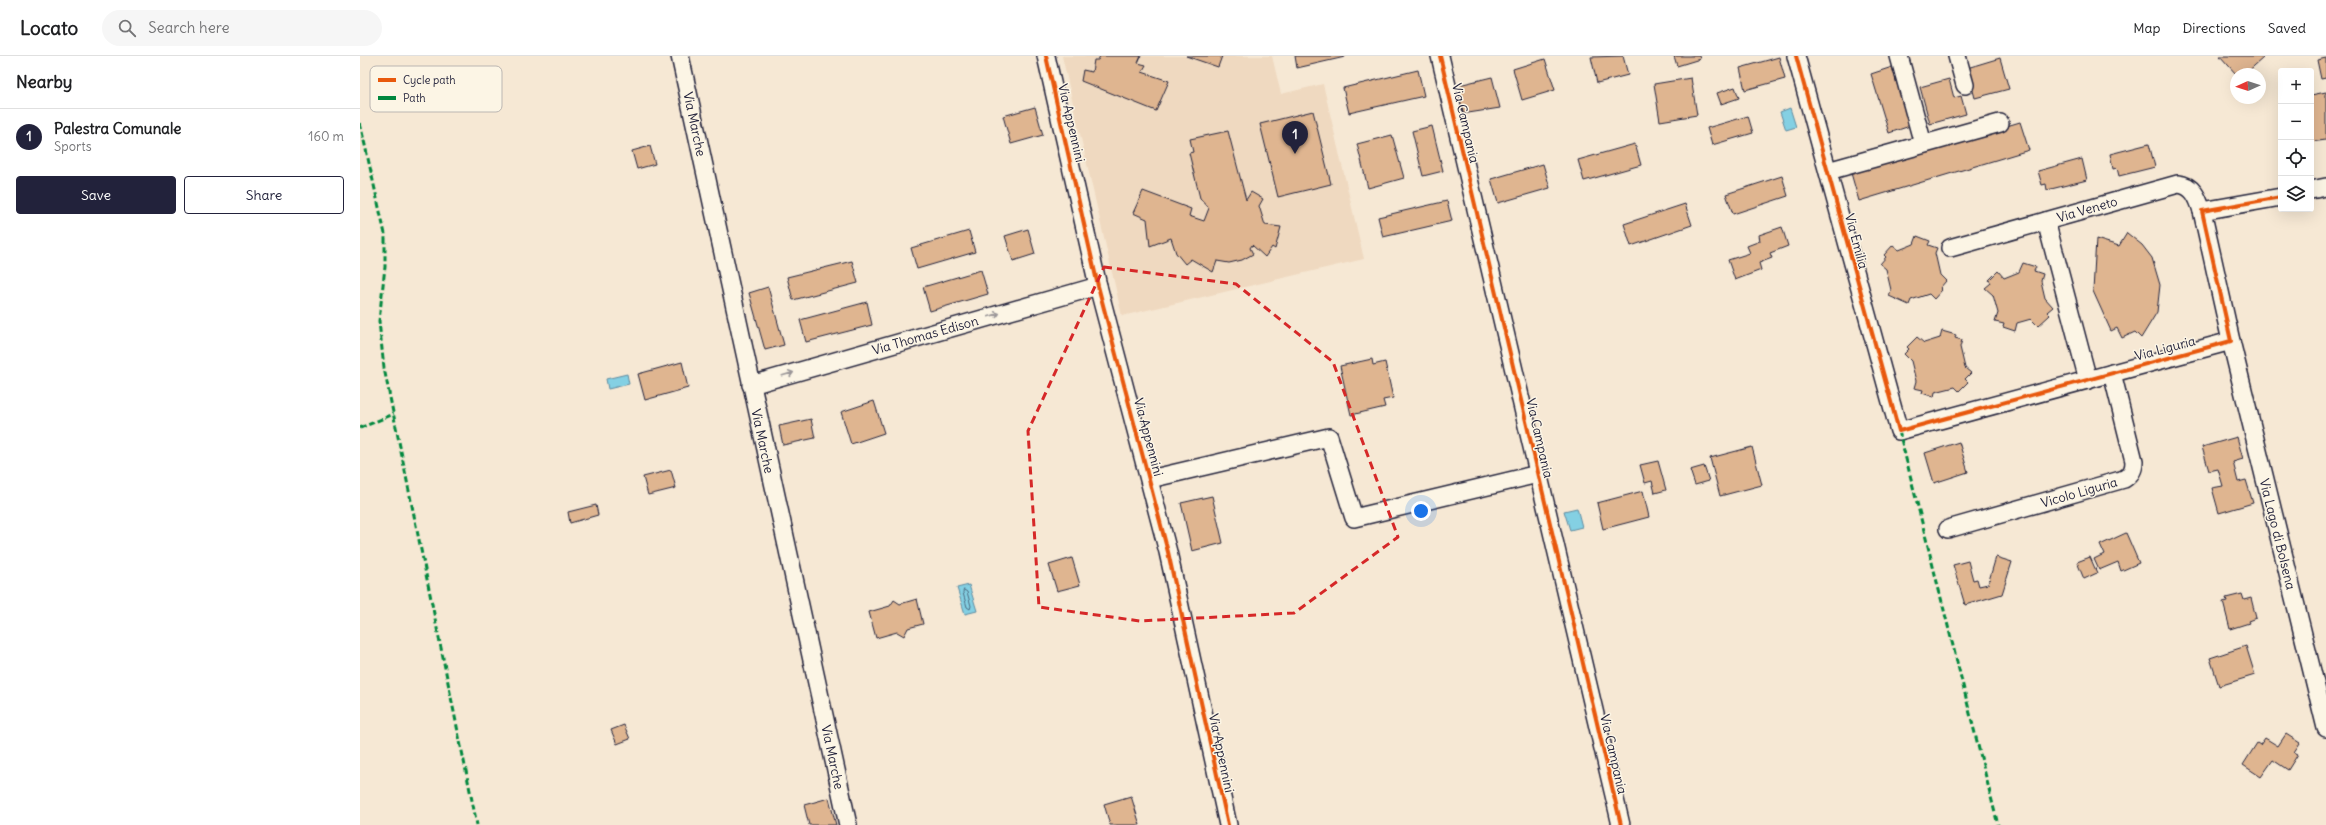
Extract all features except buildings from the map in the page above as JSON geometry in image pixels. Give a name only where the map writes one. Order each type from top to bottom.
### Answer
[{"type":"street","name":"Via Marche","points":[[680,56],[848,825]]},
{"type":"street","name":"Via Appennini","points":[[1046,56],[1098,286],[1150,479],[1228,825]]},
{"type":"street","name":"Via Campania","points":[[1440,56],[1621,825]]},
{"type":"street","name":"Via Emilia","points":[[1796,56],[1899,431]]},
{"type":"street","points":[[1900,56],[1923,144]]},
{"type":"street","points":[[1957,56],[1965,85]]},
{"type":"street","points":[[1828,171],[2000,123]]},
{"type":"street","name":"Via Veneto","points":[[2088,380],[2046,221],[2178,184],[2188,186],[2192,190],[2202,212]]},
{"type":"street","points":[[2314,189],[2326,187]]},
{"type":"street","points":[[2231,341],[2202,212],[2278,198]]},
{"type":"street","points":[[1950,248],[2046,221]]},
{"type":"street","name":"Via Thomas Edison","points":[[751,385],[1098,286]]},
{"type":"street","name":"Via Liguria","points":[[1899,431],[2231,341]]},
{"type":"street","name":"Via Lago di Bolsena","points":[[2231,341],[2326,728]]},
{"type":"street","name":"Vicolo Liguria","points":[[1948,529],[2124,479],[2128,476],[2132,472],[2134,461],[2112,373]]},
{"type":"street","points":[[1150,479],[1329,437],[1354,518],[1538,474]]},
{"type":"highlighted area","points":[[1104,267],[1236,284],[1333,362],[1398,537],[1294,613],[1140,621],[1039,607],[1028,431]]},
{"type":"shaded area","points":[[1062,56],[1272,56],[1281,94],[1323,84],[1364,259],[1122,316]]},
{"type":"water","points":[[1790,108],[1796,127],[1786,130],[1780,112]]},
{"type":"water","points":[[627,374],[629,384],[608,389],[606,379]]},
{"type":"water","points":[[1577,508],[1582,527],[1570,530],[1564,511]]},
{"type":"water","points":[[969,585],[977,611],[965,614],[957,588]]},
{"type":"marked path","points":[[360,123],[385,234],[385,267],[379,321],[384,368],[477,825]]},
{"type":"marked path","points":[[360,428],[394,414]]},
{"type":"marked path","points":[[1899,431],[1998,825]]},
{"type":"cycle path","points":[[1046,56],[1098,286],[1168,552],[1228,825]]},
{"type":"cycle path","points":[[1440,56],[1621,825]]},
{"type":"cycle path","points":[[1796,56],[1899,431],[2231,341],[2202,211],[2278,198]]},
{"type":"place","name":"Palestra Comunale","points":[[1295,154]]}]
